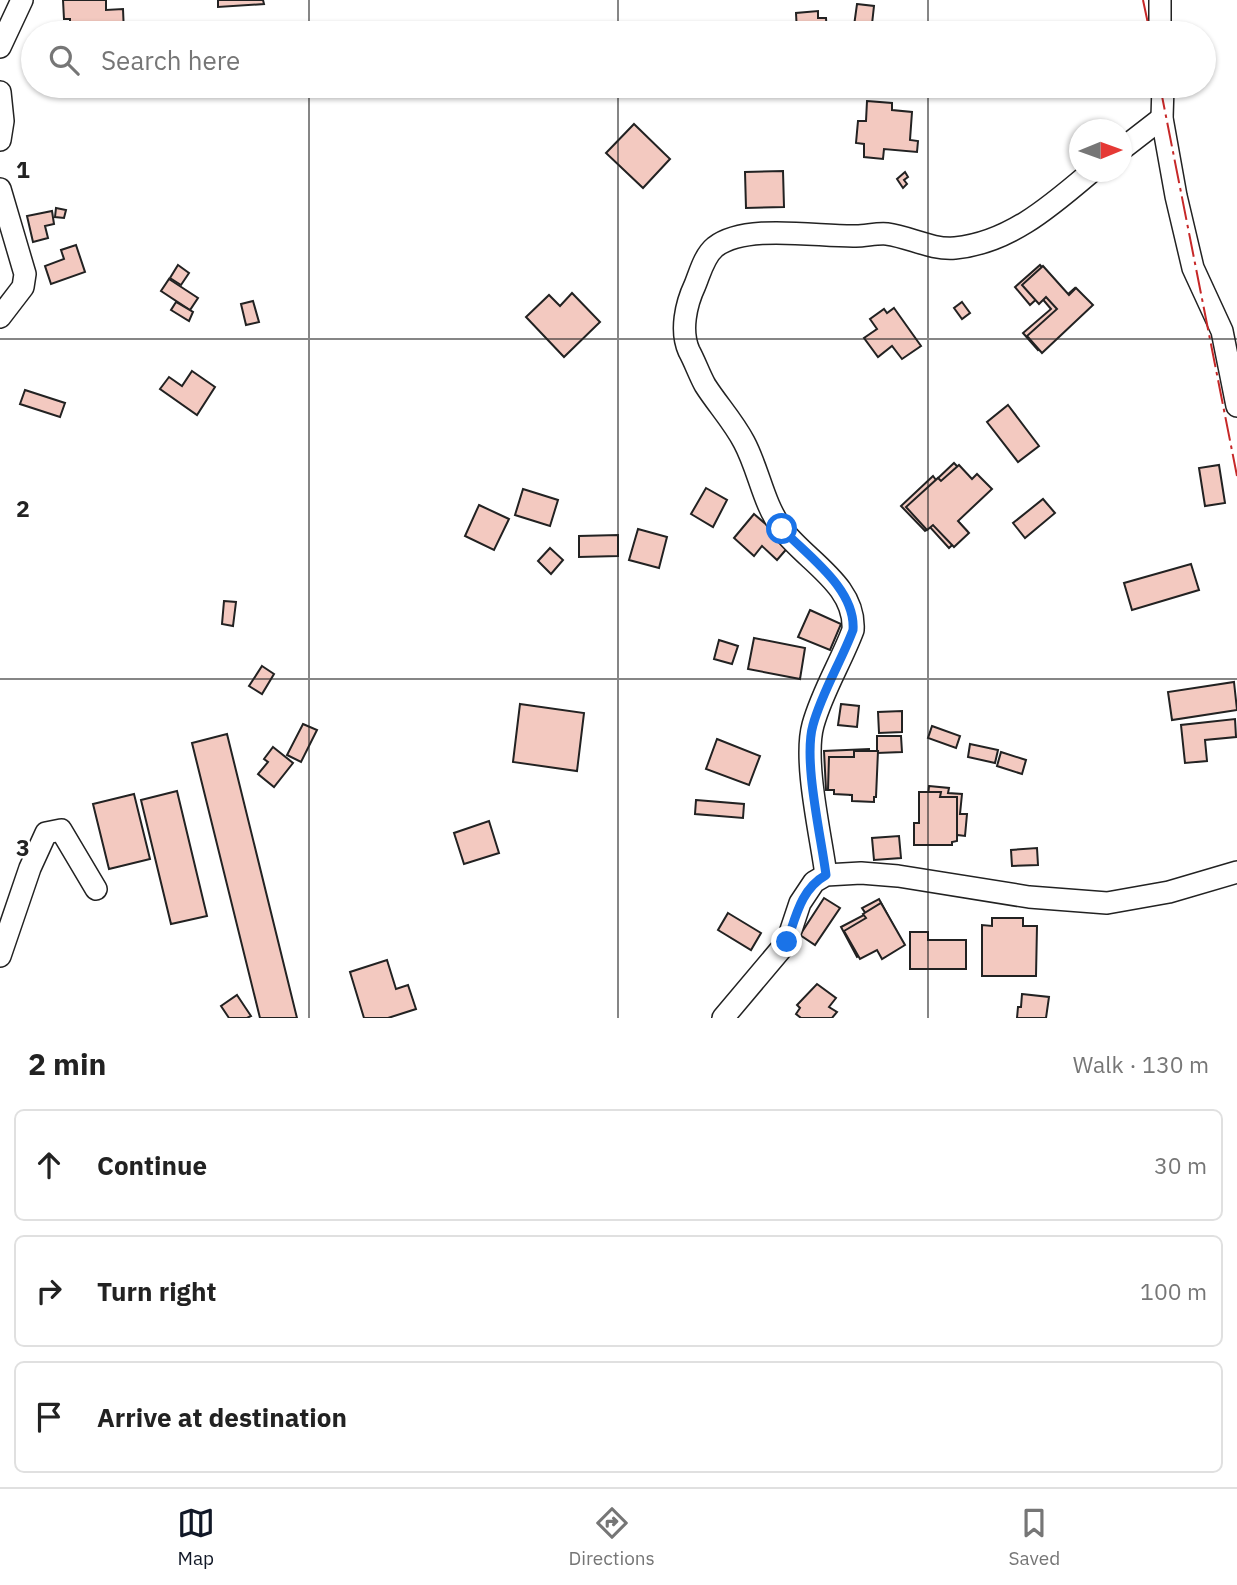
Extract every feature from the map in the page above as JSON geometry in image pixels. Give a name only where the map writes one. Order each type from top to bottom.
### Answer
[{"type":"street","points":[[0,47],[22,0]]},
{"type":"street","points":[[1160,0],[1160,21]]},
{"type":"street","points":[[0,92],[4,121],[0,140]]},
{"type":"street","points":[[1163,98],[1162,118],[1176,196],[1194,268],[1222,331],[1237,406]]},
{"type":"street","points":[[1132,141],[1162,118]]},
{"type":"street","points":[[826,875],[810,745],[813,726],[853,630],[854,616],[834,582],[782,529],[762,492],[745,443],[706,386],[686,345],[684,326],[690,295],[707,257],[715,247],[751,234],[856,236],[885,233],[941,248],[956,248],[1002,237],[1051,205],[1079,182]]},
{"type":"street","points":[[0,189],[25,274],[23,287],[0,317]]},
{"type":"street","points":[[0,956],[30,868],[46,833],[61,830],[96,889]]},
{"type":"street","points":[[723,1018],[787,942],[800,903],[814,882],[826,875],[861,873],[898,876],[1029,897],[1107,902],[1169,892],[1237,872]]},
{"type":"building","points":[[63,0],[106,0],[106,10],[123,9],[124,21],[64,19]]},
{"type":"building","points":[[218,0],[263,0],[264,4],[218,7]]},
{"type":"building","points":[[857,4],[874,6],[872,21],[855,21]]},
{"type":"building","points":[[818,11],[818,18],[826,18],[826,21],[796,21],[796,13]]},
{"type":"building","points":[[867,101],[892,103],[892,110],[912,112],[910,140],[918,141],[917,152],[884,149],[883,159],[864,157],[864,144],[856,143],[858,121],[866,121]]},
{"type":"building","points":[[634,124],[670,159],[643,188],[606,153]]},
{"type":"building","points":[[783,171],[784,207],[746,208],[745,172]]},
{"type":"building","points":[[905,172],[908,177],[904,180],[907,184],[903,188],[897,179]]},
{"type":"building","points":[[56,208],[66,210],[64,218],[55,217]]},
{"type":"building","points":[[52,211],[54,224],[45,226],[48,238],[33,242],[27,216]]},
{"type":"building","points":[[76,245],[85,272],[51,284],[45,266],[64,259],[61,250]]},
{"type":"building","points":[[178,265],[189,273],[181,285],[170,278]]},
{"type":"building","points":[[1040,265],[1067,295],[1075,288],[1090,305],[1038,350],[1023,333],[1051,309],[1040,296],[1030,305],[1015,287]]},
{"type":"building","points":[[1043,266],[1069,295],[1076,288],[1093,305],[1042,353],[1027,336],[1057,309],[1046,297],[1039,304],[1022,285]]},
{"type":"building","points":[[169,279],[198,298],[190,310],[161,291]]},
{"type":"building","points":[[572,293],[600,322],[564,357],[526,317],[549,295],[560,306]]},
{"type":"building","points":[[253,301],[259,322],[246,325],[241,304]]},
{"type":"building","points":[[176,302],[193,312],[189,321],[171,310]]},
{"type":"building","points":[[962,302],[970,313],[962,319],[954,308]]},
{"type":"building","points":[[894,308],[921,346],[902,359],[892,346],[878,357],[864,338],[877,329],[870,319],[884,309],[887,313]]},
{"type":"building","points":[[192,371],[215,387],[197,415],[160,389],[169,377],[182,386]]},
{"type":"building","points":[[25,390],[65,403],[60,417],[20,404]]},
{"type":"building","points":[[1008,405],[1039,446],[1018,462],[987,422]]},
{"type":"building","points":[[954,463],[976,486],[949,512],[967,531],[949,548],[930,527],[925,531],[901,506],[933,476],[936,480]]},
{"type":"building","points":[[959,465],[972,479],[977,474],[992,489],[958,521],[969,533],[954,547],[933,525],[927,530],[906,507],[938,478],[941,481]]},
{"type":"building","points":[[1219,465],[1225,503],[1205,506],[1199,468]]},
{"type":"building","points":[[706,488],[727,500],[713,527],[691,514]]},
{"type":"building","points":[[523,489],[558,500],[550,526],[515,515]]},
{"type":"building","points":[[1043,499],[1055,513],[1025,538],[1013,523]]},
{"type":"building","points":[[479,505],[509,519],[494,550],[465,536]]},
{"type":"building","points":[[754,514],[790,545],[777,560],[762,546],[754,556],[734,538]]},
{"type":"building","points":[[638,529],[667,537],[659,568],[629,560]]},
{"type":"building","points":[[618,535],[618,556],[579,557],[579,536]]},
{"type":"building","points":[[550,548],[563,560],[551,574],[538,561]]},
{"type":"building","points":[[1191,564],[1199,590],[1132,610],[1124,583]]},
{"type":"building","points":[[224,601],[236,602],[233,626],[222,624]]},
{"type":"building","points":[[810,610],[841,624],[830,650],[798,637]]},
{"type":"building","points":[[754,638],[805,648],[800,679],[748,669]]},
{"type":"building","points":[[719,640],[738,646],[732,664],[714,659]]},
{"type":"building","points":[[262,666],[274,674],[262,694],[249,686]]},
{"type":"building","points":[[1234,682],[1237,710],[1172,720],[1168,692]]},
{"type":"building","points":[[520,704],[584,713],[577,771],[513,762]]},
{"type":"building","points":[[841,704],[859,706],[857,727],[838,725]]},
{"type":"building","points":[[902,711],[902,732],[879,733],[878,712]]},
{"type":"building","points":[[1235,719],[1236,737],[1205,740],[1207,761],[1185,763],[1181,725]]},
{"type":"building","points":[[303,724],[317,730],[301,762],[287,755]]},
{"type":"building","points":[[932,726],[960,736],[956,748],[928,738]]},
{"type":"building","points":[[227,734],[297,1018],[260,1018],[192,743]]},
{"type":"building","points":[[877,736],[901,736],[902,752],[877,753]]},
{"type":"building","points":[[717,739],[760,756],[749,785],[706,769]]},
{"type":"building","points":[[970,744],[998,750],[995,763],[968,757]]},
{"type":"building","points":[[273,747],[293,763],[274,787],[258,774],[268,762],[264,759]]},
{"type":"building","points":[[869,749],[871,794],[850,795],[850,789],[826,790],[824,751]]},
{"type":"building","points":[[854,751],[878,751],[874,802],[852,801],[852,795],[834,794],[834,790],[828,790],[829,757],[854,757]]},
{"type":"building","points":[[1001,752],[1026,760],[1022,774],[997,766]]},
{"type":"building","points":[[929,786],[949,788],[948,793],[962,794],[960,814],[967,814],[965,836],[957,835],[957,840],[940,839],[940,845],[919,843],[921,819],[926,819]]},
{"type":"building","points":[[177,791],[207,916],[171,924],[141,800]]},
{"type":"building","points":[[919,792],[941,792],[940,797],[957,797],[957,841],[952,842],[952,845],[914,845],[914,823],[919,823]]},
{"type":"building","points":[[134,794],[150,859],[109,869],[93,804]]},
{"type":"building","points":[[696,800],[744,804],[743,818],[695,814]]},
{"type":"building","points":[[489,821],[499,853],[464,864],[454,833]]},
{"type":"building","points":[[899,836],[901,858],[874,860],[872,838]]},
{"type":"building","points":[[1037,848],[1038,865],[1012,866],[1011,850]]},
{"type":"building","points":[[824,898],[840,908],[815,945],[800,935]]},
{"type":"building","points":[[879,899],[898,934],[857,957],[841,927],[866,914],[862,908]]},
{"type":"building","points":[[881,903],[905,945],[882,959],[877,950],[860,959],[844,931],[866,918],[863,914]]},
{"type":"building","points":[[728,913],[761,933],[751,950],[718,930]]},
{"type":"building","points":[[992,918],[1023,918],[1023,926],[1037,926],[1036,976],[982,976],[982,925],[992,926]]},
{"type":"building","points":[[910,932],[928,932],[928,940],[966,940],[966,969],[910,969]]},
{"type":"building","points":[[387,960],[396,989],[408,985],[416,1009],[388,1018],[364,1018],[350,972]]},
{"type":"building","points":[[817,984],[836,998],[829,1007],[837,1012],[832,1018],[801,1018],[796,1014],[800,1008],[797,1005]]},
{"type":"building","points":[[1022,994],[1049,997],[1046,1018],[1017,1018]]},
{"type":"building","points":[[237,995],[251,1016],[229,1018],[221,1006]]},
{"type":"power","points":[[1143,0],[1147,21]]},
{"type":"power","points":[[1162,98],[1237,476]]},
{"type":"route","points":[[782,529],[834,582],[854,616],[853,630],[824,695],[813,726],[810,745],[826,875],[814,882],[800,903],[787,942]]}]
